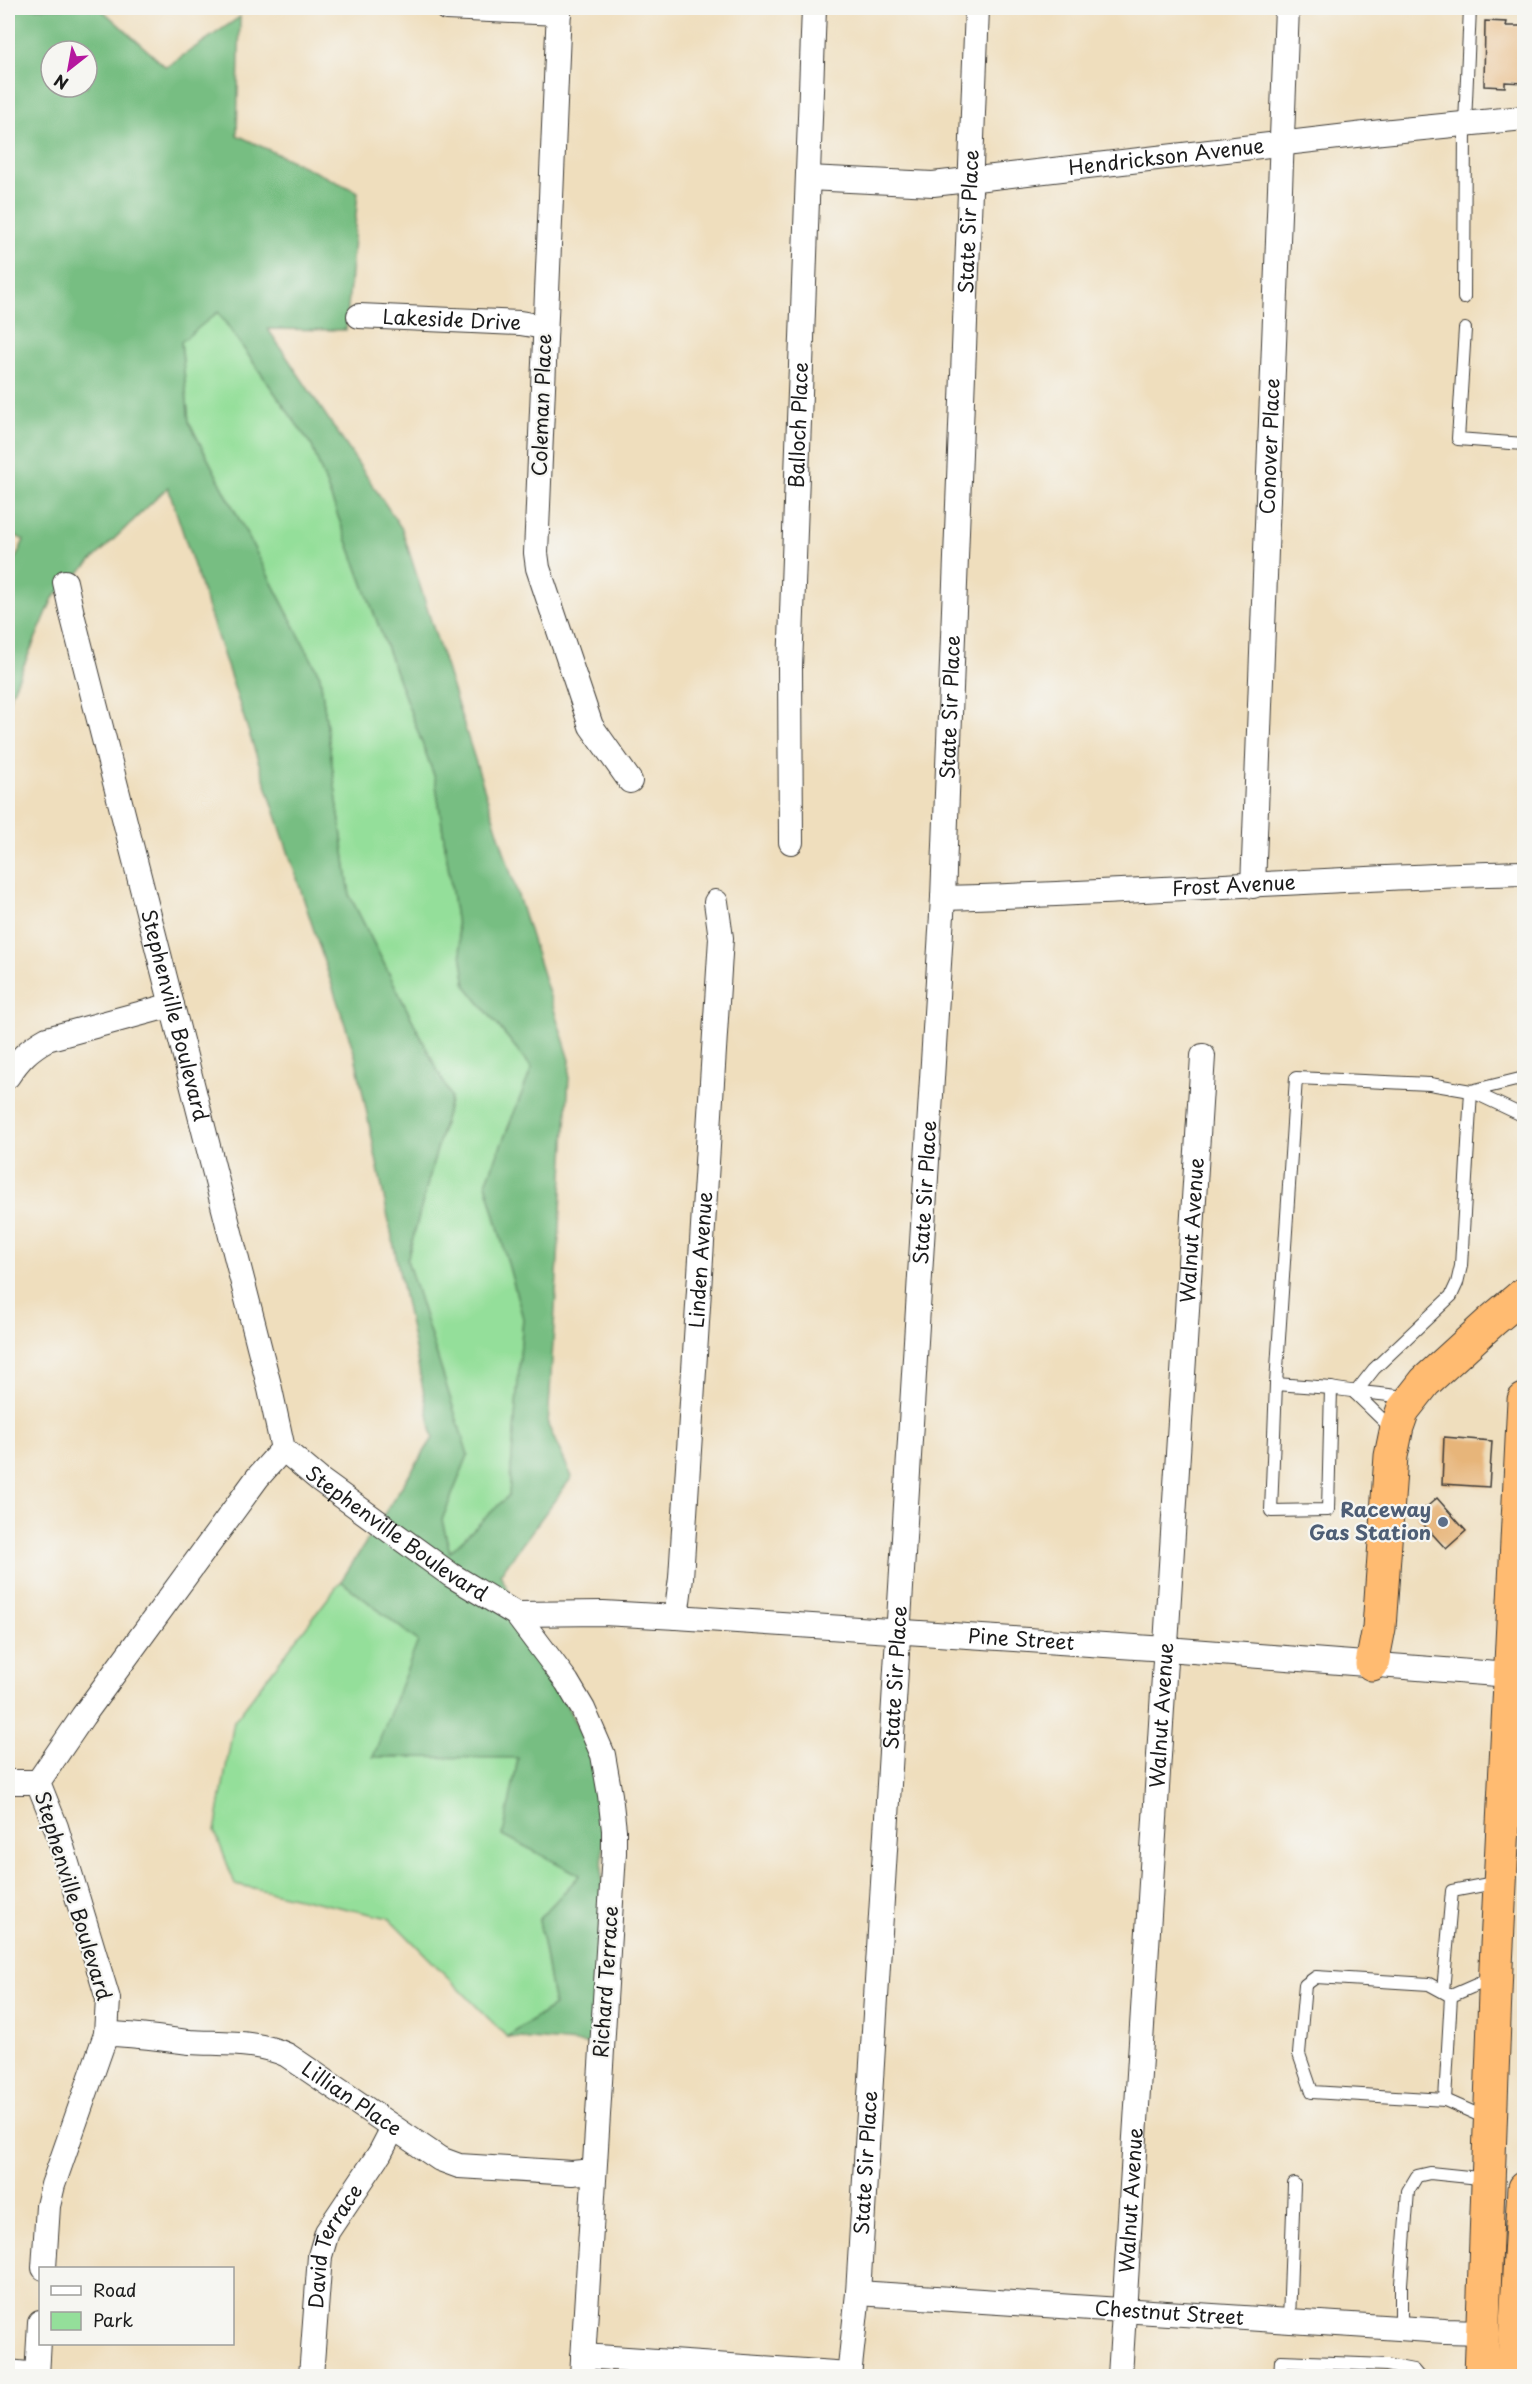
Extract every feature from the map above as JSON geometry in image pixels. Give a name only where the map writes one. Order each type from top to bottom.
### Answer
[{"type":"highway","points":[[1372,1664],[1379,1628],[1390,1456],[1403,1410],[1425,1382],[1524,1294]]},
{"type":"highway","points":[[1481,2376],[1496,1977],[1517,1673],[1524,1400]]},
{"type":"highway","points":[[1517,2370],[1524,2188]]},
{"type":"street","points":[[446,8],[559,10]]},
{"type":"street","name":"Balloch Place","points":[[791,843],[790,668],[814,8]]},
{"type":"street","name":"State Sir Place","points":[[849,2375],[858,2293],[943,898],[977,8]]},
{"type":"street","name":"Conover Place","points":[[1253,886],[1287,8]]},
{"type":"street","name":"Coleman Place","points":[[559,10],[537,568],[591,726],[630,781]]},
{"type":"street","name":"Hendrickson Avenue","points":[[808,178],[933,184],[1524,118]]},
{"type":"street","name":"Lakeside Drive","points":[[359,316],[520,323],[546,327]]},
{"type":"street","name":"Stephenville Boulevard","points":[[66,582],[72,614],[270,1389],[283,1449],[320,1480],[451,1575],[516,1614]]},
{"type":"street","name":"Frost Avenue","points":[[943,898],[1524,873]]},
{"type":"street","name":"Linden Avenue","points":[[676,1617],[681,1578],[721,938],[716,902]]},
{"type":"street","points":[[8,1076],[30,1048],[47,1039],[172,1005]]},
{"type":"street","name":"Walnut Avenue","points":[[1120,2376],[1203,1056]]},
{"type":"street","name":"Stephenville Boulevard","points":[[44,2267],[48,2206],[106,2034],[108,1999],[56,1827],[38,1782],[83,1716],[258,1477],[283,1449]]},
{"type":"street","name":"Pine Street","points":[[516,1614],[603,1613],[676,1617],[1517,1673]]},
{"type":"street","name":"Richard Terrace","points":[[516,1614],[567,1682],[583,1709],[603,1755],[614,1830],[582,2366]]},
{"type":"street","points":[[8,1782],[38,1782]]},
{"type":"street","name":"Lillian Place","points":[[106,2034],[135,2034],[273,2048],[287,2055],[440,2159],[459,2166],[593,2171]]},
{"type":"street","name":"David Terrace","points":[[311,2376],[320,2256],[327,2232],[380,2153],[393,2128]]},
{"type":"street","name":"Chestnut Street","points":[[858,2293],[1482,2332]]},
{"type":"street","points":[[8,2372],[37,2376],[39,2340]]},
{"type":"street","points":[[582,2366],[849,2375]]},
{"type":"lane","points":[[1464,298],[1465,124],[1470,8]]},
{"type":"lane","points":[[1465,329],[1458,439],[1524,444]]},
{"type":"lane","points":[[1331,1388],[1328,1510],[1271,1511],[1276,1384],[1296,1078],[1430,1084],[1471,1091],[1524,1116]]},
{"type":"lane","points":[[1471,1091],[1524,1078]]},
{"type":"lane","points":[[1355,1393],[1374,1369],[1440,1308],[1451,1296],[1457,1283],[1461,1266],[1471,1091]]},
{"type":"lane","points":[[1276,1384],[1412,1398]]},
{"type":"lane","points":[[1355,1393],[1395,1433]]},
{"type":"lane","points":[[1445,2100],[1452,1891],[1501,1882]]},
{"type":"lane","points":[[1492,2121],[1445,2100],[1312,2092],[1299,2054],[1305,1985],[1316,1977],[1429,1984],[1447,1994],[1496,1977]]},
{"type":"lane","points":[[1401,2328],[1401,2284],[1408,2191],[1418,2176],[1430,2173],[1489,2179]]},
{"type":"lane","points":[[1289,2321],[1294,2184]]},
{"type":"lane","points":[[1280,2376],[1281,2361],[1387,2365],[1413,2370],[1418,2376]]},
{"type":"green space","points":[[8,8],[100,8],[166,67],[240,17],[237,135],[358,192],[346,330],[268,329],[402,529],[570,1060],[548,1425],[572,1477],[500,1574],[604,1779],[599,2045],[507,2037],[554,2006],[539,1919],[580,1875],[503,1835],[518,1758],[373,1757],[418,1641],[341,1581],[433,1438],[355,1055],[168,487],[53,598],[8,702],[8,575],[24,540],[8,532]],"holes":[[[218,312],[312,446],[435,778],[466,986],[532,1068],[486,1183],[523,1318],[509,1495],[450,1552],[442,1520],[468,1455],[407,1260],[451,1097],[350,896],[320,676],[189,422],[181,342]]]},
{"type":"green space","points":[[218,312],[312,446],[435,778],[466,986],[532,1068],[486,1183],[523,1318],[509,1495],[449,1553],[442,1520],[468,1455],[407,1260],[451,1097],[350,896],[320,676],[189,422],[181,341]]},
{"type":"green space","points":[[341,1581],[418,1641],[518,1758],[580,1875],[539,1919],[554,2006],[507,2037],[389,1918],[235,1884],[215,1832],[234,1721]]},
{"type":"building","points":[[1485,21],[1507,22],[1506,26],[1524,26],[1524,83],[1505,82],[1505,87],[1484,86]]},
{"type":"building","points":[[1444,1437],[1492,1441],[1489,1487],[1442,1484]]},
{"type":"building","points":[[1437,1498],[1466,1531],[1446,1549],[1416,1516]]},
{"type":"place","name":"Raceway Gas Station","points":[[1443,1522]]}]
